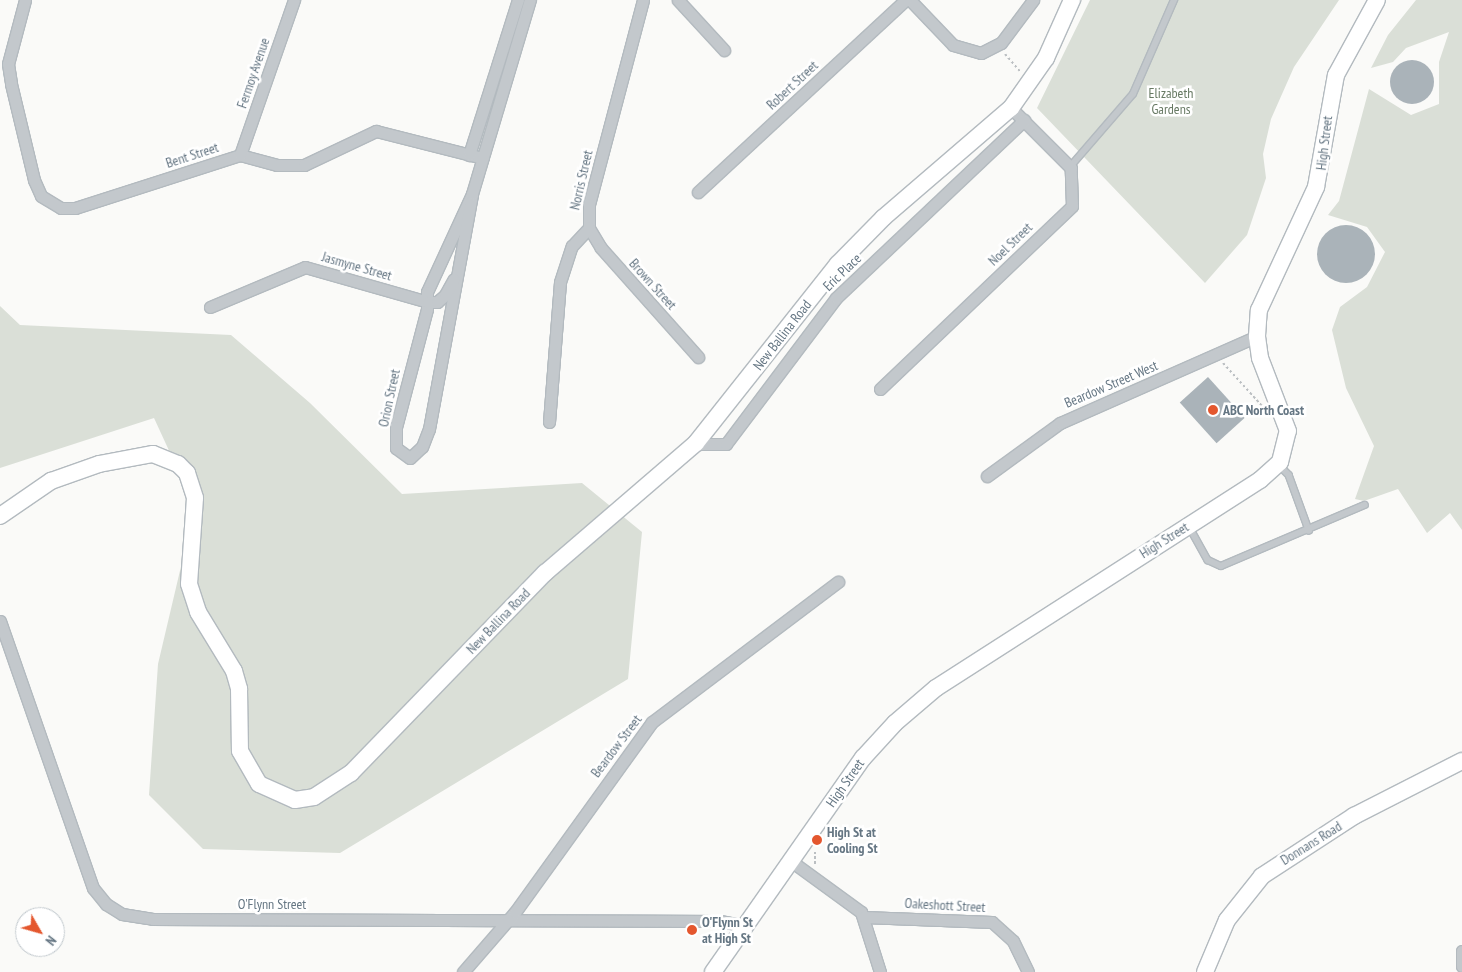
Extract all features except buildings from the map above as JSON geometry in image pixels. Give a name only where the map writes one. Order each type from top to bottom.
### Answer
[{"type":"street","name":"Bent Street","points":[[25,0],[8,64],[34,180],[41,196],[52,205],[75,208],[240,155],[277,165],[304,165],[376,131],[483,158]]},
{"type":"street","name":"Fermoy Avenue","points":[[240,155],[294,0]]},
{"type":"street","points":[[469,155],[518,0]]},
{"type":"street","name":"Orion Street","points":[[472,194],[427,292],[428,302],[396,427],[396,448],[410,458],[422,446],[429,429],[472,194],[530,0]]},
{"type":"street","name":"Norris Street","points":[[549,422],[560,282],[572,246],[589,228],[589,204],[643,0]]},
{"type":"street","points":[[678,0],[724,50]]},
{"type":"street","name":"Robert Street","points":[[698,192],[905,0]]},
{"type":"street","points":[[910,0],[954,45],[972,53],[990,51],[1001,43],[1033,0]]},
{"type":"street","name":"New Ballina Road","points":[[0,516],[51,481],[99,464],[153,454],[178,464],[187,473],[195,498],[189,584],[198,612],[234,671],[239,690],[240,752],[259,784],[295,800],[314,797],[333,788],[350,773],[545,573],[695,444],[838,264],[889,213],[1011,108],[1046,58],[1072,0]]},
{"type":"street","name":"High Street","points":[[713,972],[877,739],[936,688],[1188,525],[1278,464],[1287,449],[1288,431],[1260,358],[1257,336],[1259,310],[1272,276],[1310,204],[1319,178],[1336,75],[1377,0]]},
{"type":"street","points":[[1011,108],[1070,167]]},
{"type":"street","name":"Eric Place","points":[[695,444],[726,444],[836,298],[1024,120]]},
{"type":"street","name":"Noel Street","points":[[880,389],[1072,206],[1070,167]]},
{"type":"street","name":"Brown Street","points":[[589,228],[601,248],[698,357]]},
{"type":"street","name":"Jasmyne Street","points":[[210,307],[305,267],[428,302]]},
{"type":"street","points":[[428,302],[437,302],[445,295],[458,272]]},
{"type":"street","name":"Beardow Street West","points":[[987,476],[1060,423],[1257,336]]},
{"type":"street","name":"Beardow Street","points":[[463,972],[505,920],[652,722],[838,582]]},
{"type":"street","name":"O'Flynn Street","points":[[0,621],[90,883],[114,910],[152,919],[720,921],[745,926]]},
{"type":"street","name":"Donnans Road","points":[[1205,972],[1227,920],[1262,876],[1354,816],[1462,761]]},
{"type":"street","points":[[790,861],[856,906],[864,917],[880,972]]},
{"type":"street","name":"Oakeshott Street","points":[[864,917],[992,922],[1013,941],[1028,972]]},
{"type":"street","points":[[1462,951],[1462,966]]},
{"type":"lane","points":[[1070,167],[1133,94],[1174,0]]},
{"type":"lane","points":[[1278,464],[1289,475],[1309,530]]},
{"type":"lane","points":[[1188,525],[1208,560],[1222,566],[1365,505]]},
{"type":"path","points":[[1000,49],[1021,72]]},
{"type":"path","points":[[1222,358],[1229,373],[1269,410]]},
{"type":"path","points":[[812,868],[820,844]]},
{"type":"green space","name":"Elizabeth Gardens","points":[[1090,0],[1339,0],[1294,67],[1271,119],[1263,154],[1266,178],[1247,235],[1205,283],[1037,108]]},
{"type":"green space","points":[[1416,0],[1462,0],[1462,530],[1450,513],[1427,533],[1398,489],[1364,501],[1355,499],[1374,446],[1346,388],[1332,330],[1340,307],[1367,287],[1385,252],[1367,227],[1328,215],[1339,201],[1369,89],[1411,115],[1439,104],[1439,62],[1449,32],[1406,48],[1393,62],[1371,68],[1388,35]]},
{"type":"green space","points":[[0,306],[20,325],[231,335],[310,403],[402,494],[582,483],[642,532],[628,679],[340,853],[203,849],[149,795],[158,664],[195,507],[154,418],[0,468]]},
{"type":"place","name":"ABC North Coast","points":[[1213,410]]},
{"type":"place","name":"High St at Cooling St","points":[[817,840]]},
{"type":"place","name":"O'Flynn St at High St","points":[[692,930]]}]
